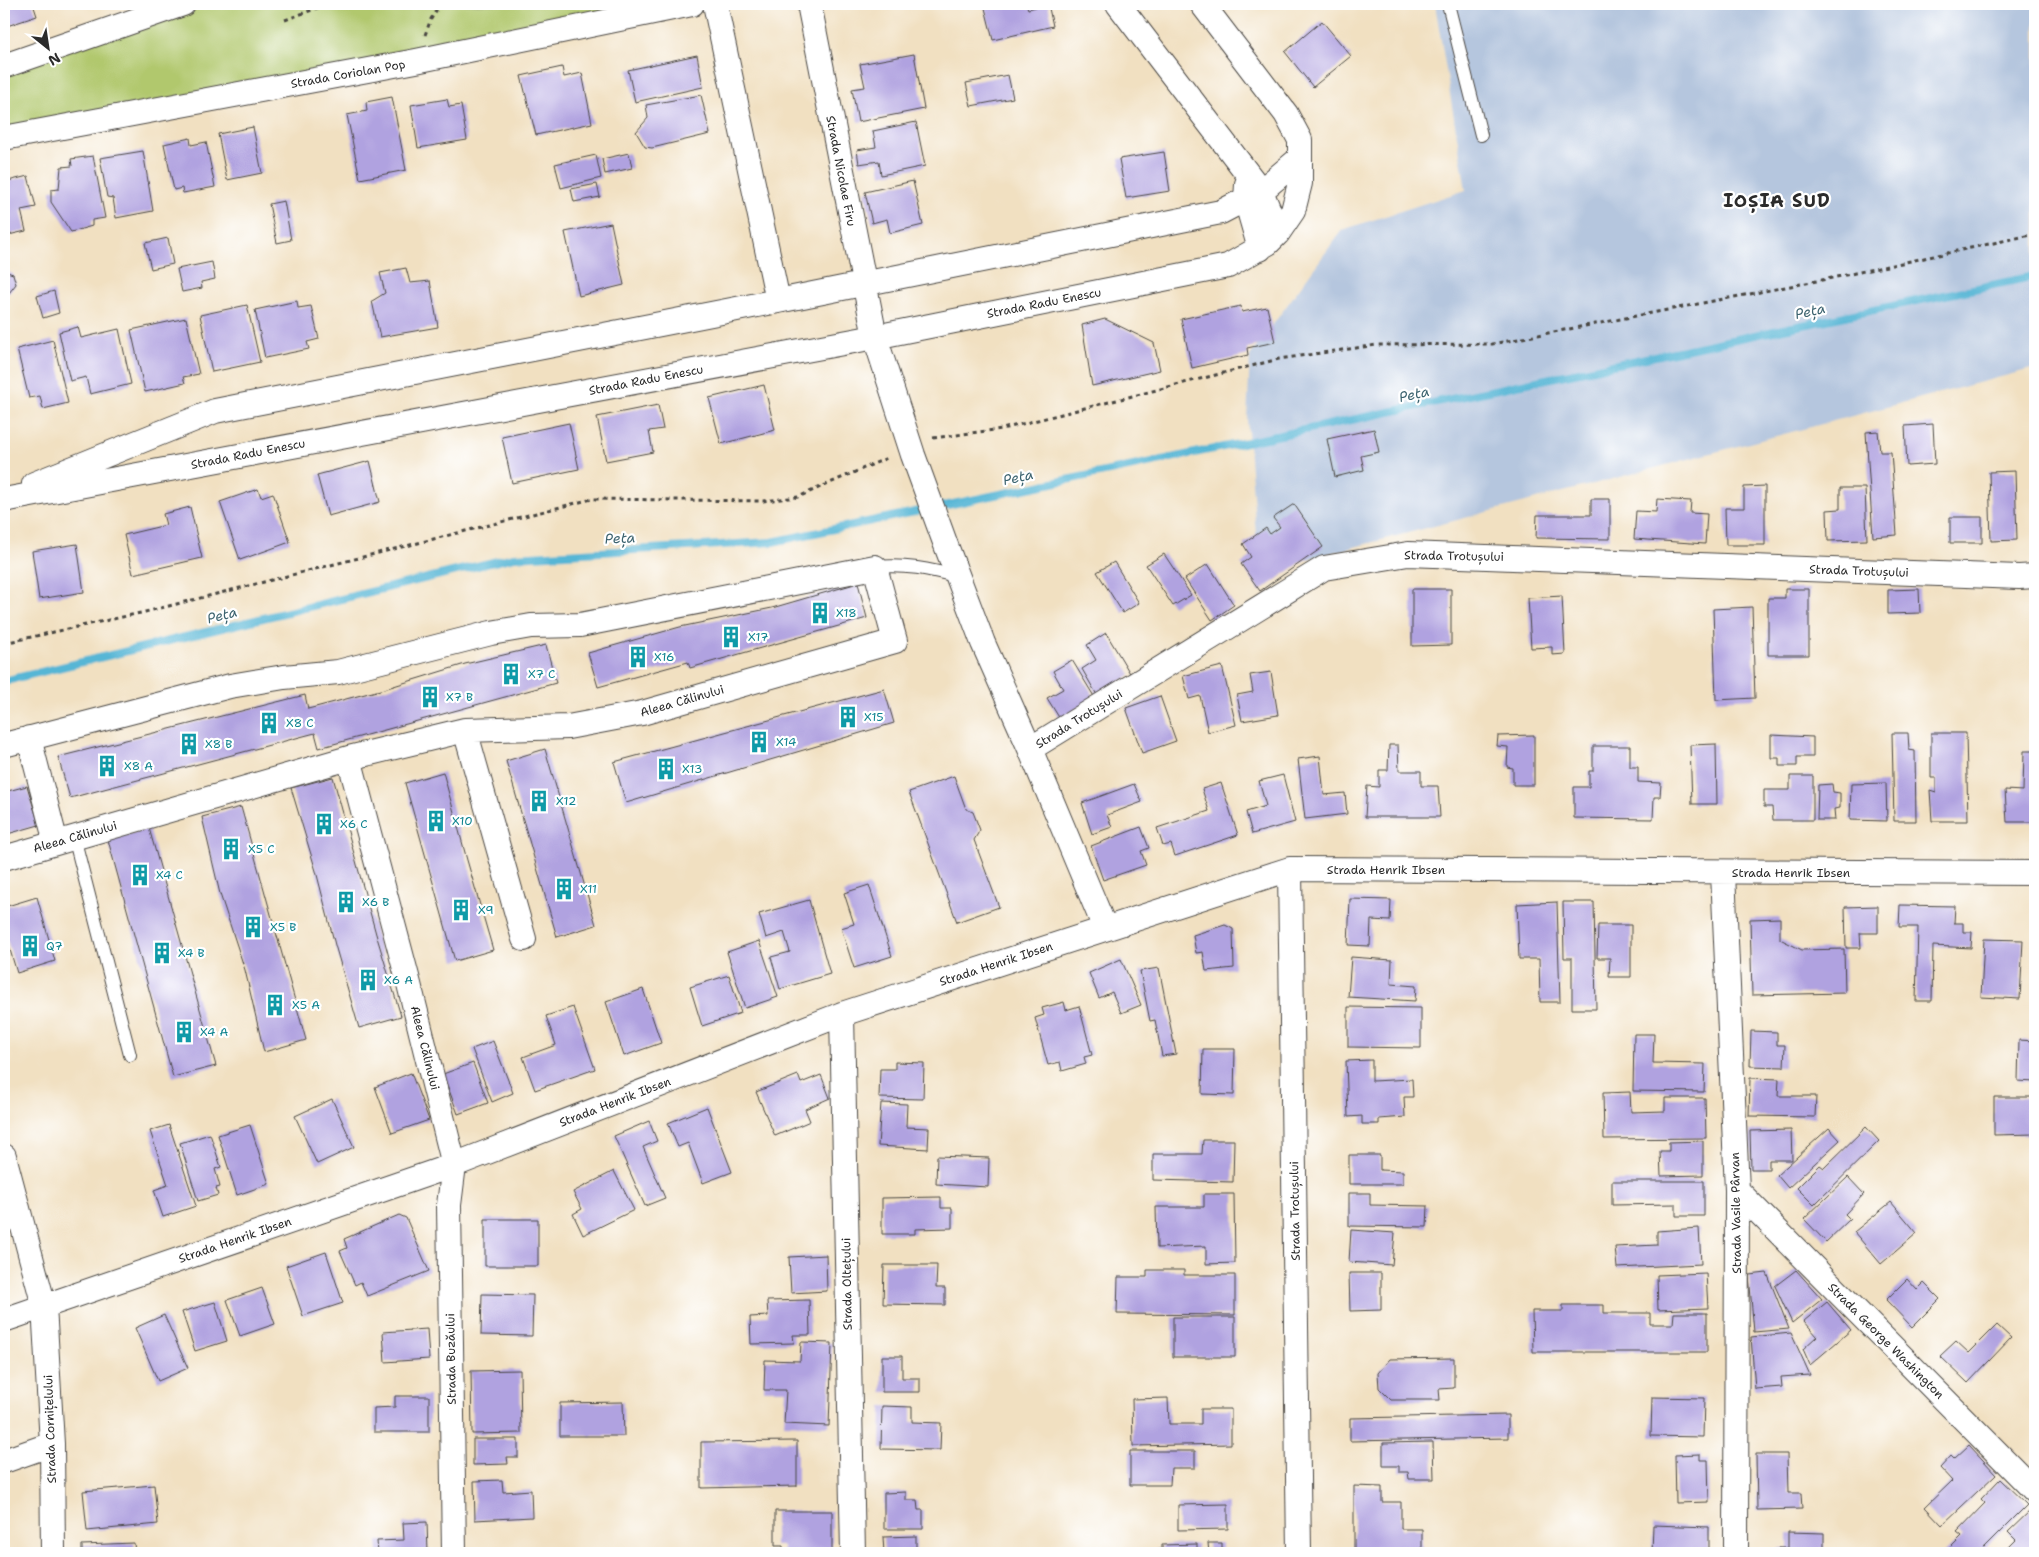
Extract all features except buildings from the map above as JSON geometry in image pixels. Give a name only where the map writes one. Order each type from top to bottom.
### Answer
[{"type":"street","points":[[4,66],[183,4]]},
{"type":"street","name":"Strada Coriolan Pop","points":[[4,138],[416,61],[692,4]]},
{"type":"street","points":[[715,4],[778,301]]},
{"type":"street","name":"Strada Nicolae Firu","points":[[808,4],[874,338],[913,455],[983,644],[1030,750]]},
{"type":"street","points":[[1118,4],[1251,188],[1278,233]]},
{"type":"street","name":"Strada Radu Enescu","points":[[4,498],[874,338],[1228,266],[1260,249],[1278,233],[1293,211],[1300,183],[1300,140],[1286,114],[1202,4]]},
{"type":"street","name":"Strada Radu Enescu","points":[[4,498],[215,411],[1221,212],[1251,188],[1299,159]]},
{"type":"street","points":[[1251,188],[1260,249]]},
{"type":"street","name":"Strada Trotușului","points":[[1105,928],[1030,750],[1324,568],[1408,554],[2019,577],[2035,576]]},
{"type":"street","points":[[4,745],[230,686],[284,677],[338,672],[491,633],[531,626],[580,625],[875,568]]},
{"type":"street","name":"Aleea Călinului","points":[[4,858],[348,758],[465,730],[568,727],[642,713],[895,641],[875,568]]},
{"type":"street","points":[[465,730],[524,939]]},
{"type":"street","points":[[28,738],[65,840]]},
{"type":"street","name":"Aleea Călinului","points":[[348,758],[409,984],[454,1165]]},
{"type":"street","name":"Strada Trotușului","points":[[1290,869],[1299,1553]]},
{"type":"street","name":"Strada Henrik Ibsen","points":[[4,1320],[454,1165],[842,1014],[1290,869],[1723,873],[2035,873]]},
{"type":"street","name":"Strada Vasile Pârvan","points":[[1723,873],[1737,1190],[1736,1553]]},
{"type":"street","name":"Strada Oltețului","points":[[842,1014],[853,1553]]},
{"type":"street","name":"Strada Buzăului","points":[[454,1165],[449,1205],[454,1553]]},
{"type":"street","name":"Strada Cornițelului","points":[[6,1170],[44,1306],[52,1444],[53,1553]]},
{"type":"street","name":"Strada George Washington","points":[[1737,1190],[2035,1491]]},
{"type":"street","points":[[4,1461],[52,1444]]},
{"type":"lane","points":[[1448,4],[1481,135]]},
{"type":"lane","points":[[875,568],[893,565],[929,569],[958,577]]},
{"type":"lane","points":[[65,840],[130,1055]]},
{"type":"path","points":[[285,20],[328,4]]},
{"type":"path","points":[[930,430],[933,439],[1002,429],[1279,358],[1377,345],[1492,344],[1822,280],[2035,234]]},
{"type":"path","points":[[4,643],[145,612],[592,500],[763,501],[798,497],[888,457],[886,448]]},
{"type":"shaded area","points":[[1435,4],[2035,4],[2035,368],[1259,572],[1247,419],[1250,356],[1342,230],[1466,190]]},
{"type":"green space","points":[[183,4],[692,4],[4,138],[4,66]]},
{"type":"waterway","name":"Peța","points":[[4,681],[514,557],[772,542],[2035,276]]},
{"type":"place","name":"X18","points":[[820,613]]},
{"type":"place","name":"X17","points":[[731,637]]},
{"type":"place","name":"X16","points":[[638,657]]},
{"type":"place","name":"X7 C","points":[[511,674]]},
{"type":"place","name":"X7 B","points":[[430,697]]},
{"type":"place","name":"X15","points":[[848,717]]},
{"type":"place","name":"X8 C","points":[[269,723]]},
{"type":"place","name":"X14","points":[[759,742]]},
{"type":"place","name":"X8 B","points":[[189,744]]},
{"type":"place","name":"X8 A","points":[[107,766]]},
{"type":"place","name":"X13","points":[[666,769]]},
{"type":"place","name":"X12","points":[[539,801]]},
{"type":"place","name":"X10","points":[[436,821]]},
{"type":"place","name":"X6 C","points":[[324,824]]},
{"type":"place","name":"X5 C","points":[[231,849]]},
{"type":"place","name":"X4 C","points":[[140,875]]},
{"type":"place","name":"X11","points":[[564,889]]},
{"type":"place","name":"X6 B","points":[[346,902]]},
{"type":"place","name":"X9","points":[[461,910]]},
{"type":"place","name":"X5 B","points":[[253,927]]},
{"type":"place","name":"Q7","points":[[30,946]]},
{"type":"place","name":"X4 B","points":[[162,953]]},
{"type":"place","name":"X6 A","points":[[368,980]]},
{"type":"place","name":"X5 A","points":[[275,1005]]},
{"type":"place","name":"X4 A","points":[[184,1032]]},
{"type":"district","name":"IOȘIA SUD","points":[[1777,201]]}]
